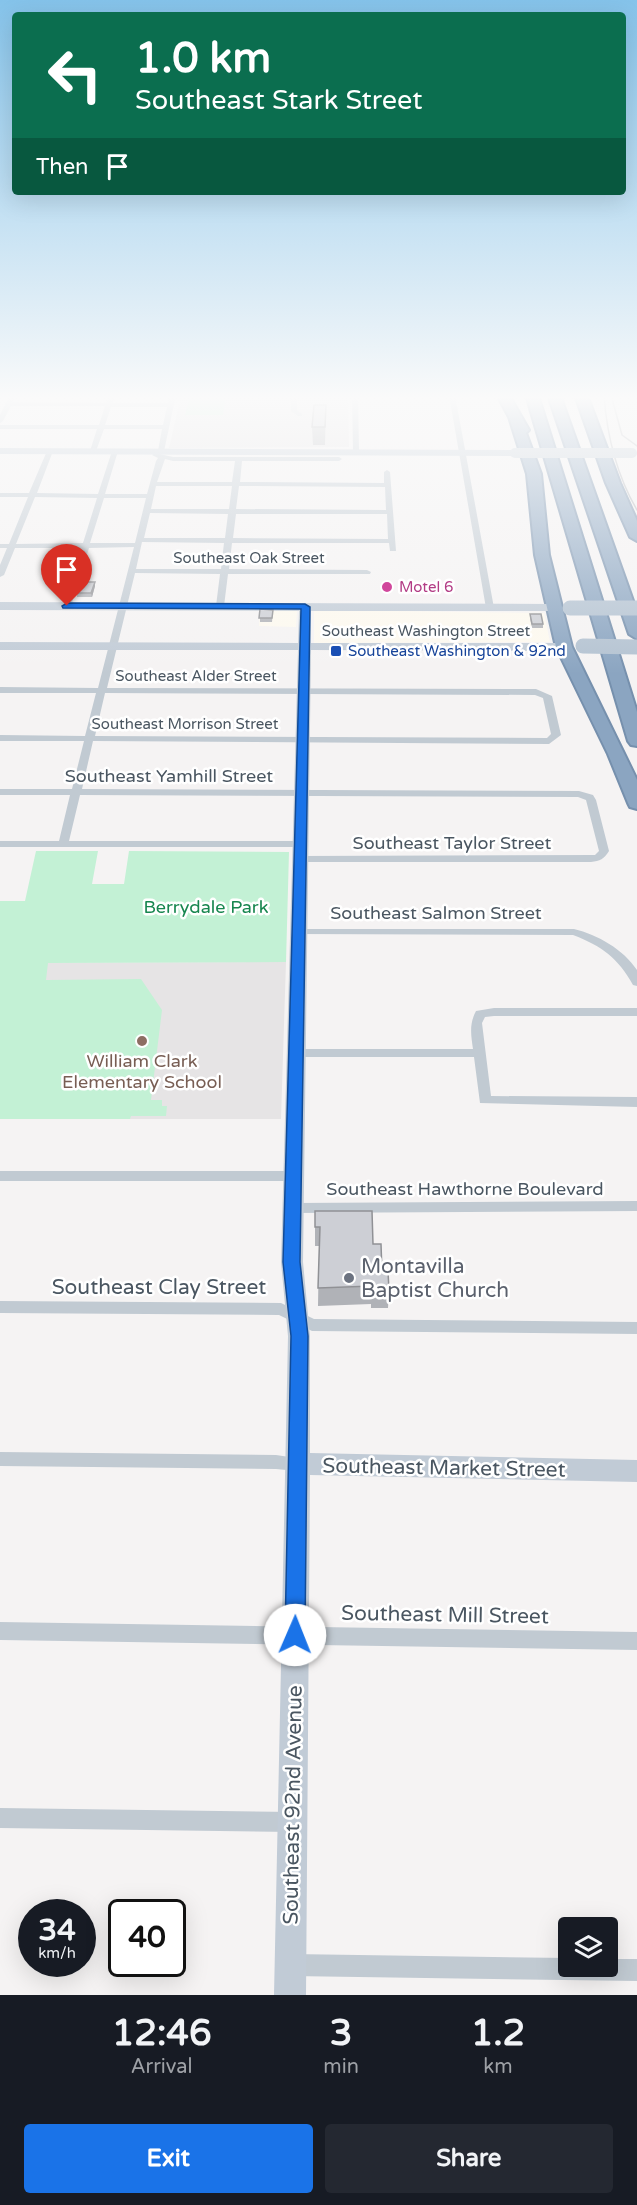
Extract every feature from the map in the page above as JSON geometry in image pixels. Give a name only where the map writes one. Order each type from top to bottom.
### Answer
[{"type":"highway","points":[[535,488],[539,534],[574,646],[637,803]]},
{"type":"highway","points":[[550,488],[554,498],[567,510]]},
{"type":"highway","points":[[560,488],[637,741]]},
{"type":"highway","points":[[588,488],[637,634]]},
{"type":"highway","points":[[612,488],[613,504],[628,577],[622,591]]},
{"type":"highway","points":[[614,488],[637,537]]},
{"type":"main road","points":[[562,608],[637,608]]},
{"type":"main road","name":"Southeast Washington Street","points":[[574,646],[637,647]]},
{"type":"street","points":[[0,575],[34,488]]},
{"type":"street","points":[[67,606],[103,488]]},
{"type":"street","points":[[63,844],[152,488]]},
{"type":"street","points":[[220,606],[235,488]]},
{"type":"street","points":[[0,546],[85,546],[229,541],[392,545],[388,488]]},
{"type":"street","points":[[468,488],[490,608]]},
{"type":"street","points":[[0,495],[150,496]]},
{"type":"street","points":[[147,511],[390,512]]},
{"type":"street","name":"Southeast Oak Street","points":[[131,572],[367,572]]},
{"type":"street","points":[[0,606],[562,608]]},
{"type":"street","name":"Southeast 92nd Avenue","points":[[290,1995],[298,1317],[292,1262],[305,607]]},
{"type":"street","name":"Southeast Washington Street","points":[[0,646],[304,648],[574,646]]},
{"type":"street","name":"Southeast Alder Street","points":[[0,690],[536,692],[547,696],[556,735],[549,741]]},
{"type":"street","name":"Southeast Morrison Street","points":[[0,738],[549,741]]},
{"type":"street","name":"Southeast Yamhill Street","points":[[0,792],[576,794],[589,797],[604,851],[602,856]]},
{"type":"street","name":"Southeast Taylor Street","points":[[0,844],[591,859],[602,856]]},
{"type":"street","name":"Southeast Salmon Street","points":[[299,932],[574,932],[622,958],[631,966],[637,982]]},
{"type":"street","points":[[637,1012],[494,1012],[480,1014],[476,1023],[485,1100],[637,1102]]},
{"type":"street","points":[[297,1053],[478,1053]]},
{"type":"street","points":[[0,1176],[294,1176]]},
{"type":"street","name":"Southeast Hawthorne Boulevard","points":[[293,1208],[637,1206]]},
{"type":"street","name":"Southeast Clay Street","points":[[0,1307],[281,1309],[312,1325],[637,1328]]},
{"type":"street","name":"Southeast Market Street","points":[[0,1459],[276,1462],[325,1467],[637,1471]]},
{"type":"street","name":"Southeast Mill Street","points":[[0,1631],[637,1641]]},
{"type":"street","points":[[0,1818],[292,1822]]},
{"type":"street","points":[[290,1965],[637,1970]]},
{"type":"shaded area","points":[[260,610],[297,611],[296,627],[259,626]]},
{"type":"shaded area","points":[[314,610],[544,613],[550,642],[314,643]]},
{"type":"shaded area","name":"William Clark Elementary School","points":[[286,962],[281,1119],[0,1119],[0,963]]},
{"type":"green space","name":"Berrydale Park","points":[[36,851],[98,851],[92,884],[124,884],[129,851],[289,852],[286,962],[48,963],[46,980],[141,979],[162,1010],[151,1100],[162,1100],[162,1106],[167,1106],[166,1116],[131,1116],[130,1119],[0,1119],[0,901],[25,901]]},
{"type":"building","points":[[80,582],[95,582],[91,593],[77,593]]},
{"type":"building","points":[[260,609],[273,610],[272,618],[259,618]]},
{"type":"building","points":[[530,614],[541,614],[543,624],[532,624]]},
{"type":"building","name":"Montavilla Baptist Church","points":[[315,1211],[372,1211],[373,1244],[381,1244],[382,1272],[388,1272],[389,1290],[372,1290],[372,1286],[318,1288],[320,1227],[315,1227]]},
{"type":"tram line","points":[[626,488],[637,510]]},
{"type":"place","name":"Motel 6","points":[[387,587]]},
{"type":"place","name":"Southeast Washington & 92nd","points":[[336,651]]},
{"type":"place","name":"William Clark Elementary School","points":[[142,1041]]},
{"type":"place","name":"Montavilla Baptist Church","points":[[349,1278]]},
{"type":"route","points":[[67,606],[305,607],[292,1262],[299,1336],[295,1635]]}]
